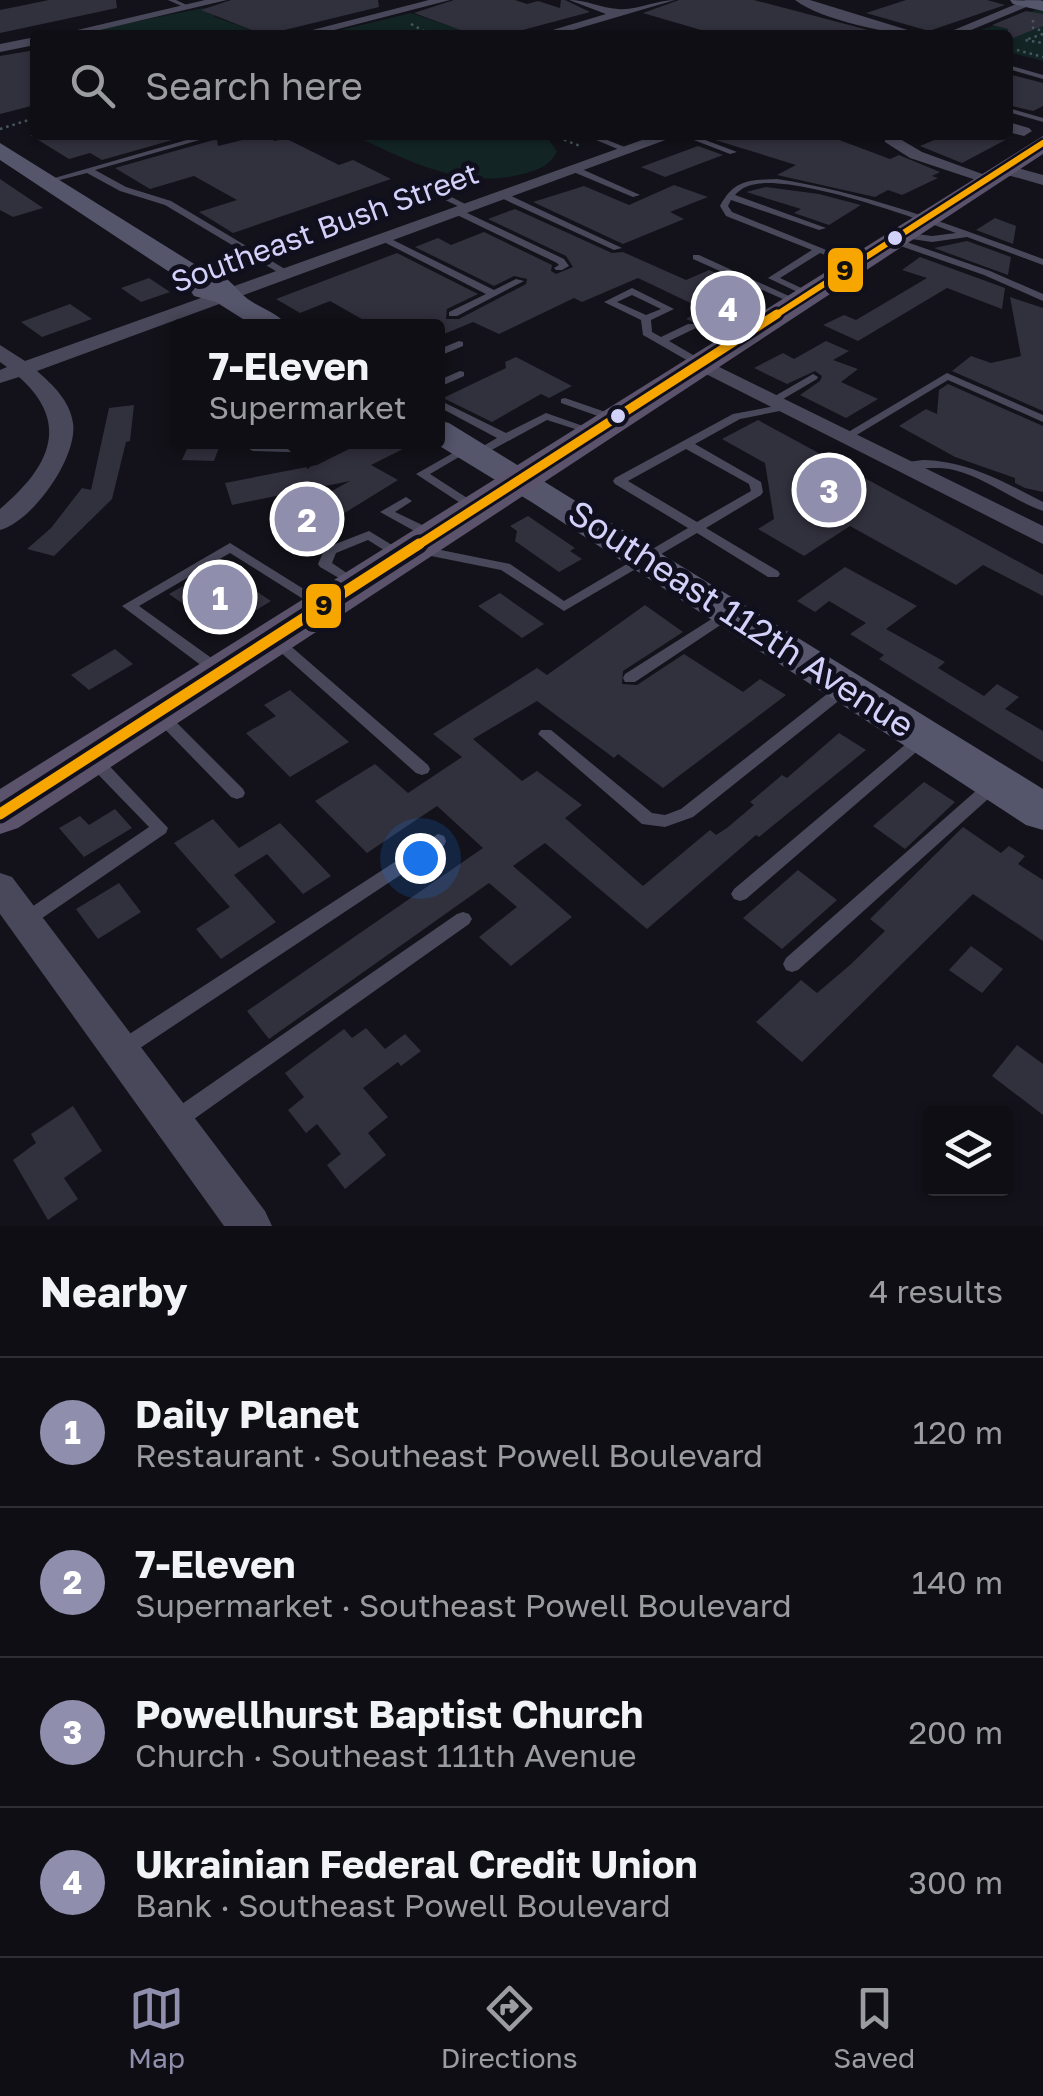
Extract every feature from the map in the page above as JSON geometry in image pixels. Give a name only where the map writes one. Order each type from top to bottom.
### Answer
[{"type":"main road","points":[[0,814],[995,174],[1025,134]]},
{"type":"street","points":[[84,30],[221,0]]},
{"type":"street","points":[[321,30],[444,0]]},
{"type":"street","points":[[575,0],[619,14]]},
{"type":"street","points":[[560,30],[669,0]]},
{"type":"street","points":[[800,0],[899,30]]},
{"type":"street","points":[[825,10],[856,0]]},
{"type":"street","points":[[961,30],[1033,2]]},
{"type":"street","points":[[0,48],[30,42]]},
{"type":"street","name":"Southeast Bush Street","points":[[11,374],[657,140]]},
{"type":"street","points":[[892,140],[926,159],[1043,180]]},
{"type":"street","points":[[0,150],[190,273],[192,282],[208,294],[226,296],[263,319]]},
{"type":"street","points":[[0,351],[11,374],[42,387],[56,406],[63,426],[44,478],[0,522]]},
{"type":"street","points":[[701,364],[1043,536]]},
{"type":"street","name":"Southeast 112th Avenue","points":[[445,433],[483,446],[522,480],[1043,812]]},
{"type":"street","points":[[0,887],[250,1226]]},
{"type":"lane","points":[[170,0],[188,7]]},
{"type":"lane","points":[[1013,68],[1043,77]]},
{"type":"lane","points":[[1013,111],[1043,120]]},
{"type":"lane","points":[[48,181],[195,140]]},
{"type":"lane","points":[[601,140],[628,150]]},
{"type":"lane","points":[[700,140],[733,152]]},
{"type":"lane","points":[[574,169],[636,195]]},
{"type":"lane","points":[[88,170],[123,189],[168,203],[287,274]]},
{"type":"lane","points":[[856,264],[729,214],[724,206],[728,196],[746,183],[774,180],[835,193],[1043,298]]},
{"type":"lane","points":[[421,185],[560,261],[564,266],[559,268]]},
{"type":"lane","points":[[502,196],[618,248]]},
{"type":"lane","points":[[728,196],[822,228]]},
{"type":"lane","points":[[906,232],[932,239],[970,234]]},
{"type":"lane","points":[[906,232],[970,234],[1043,262]]},
{"type":"lane","points":[[385,239],[494,294]]},
{"type":"lane","points":[[803,298],[773,278],[819,250]]},
{"type":"lane","points":[[696,257],[803,298]]},
{"type":"lane","points":[[453,314],[519,282]]},
{"type":"lane","points":[[632,292],[669,308],[646,320],[634,314],[610,302],[632,292]]},
{"type":"lane","points":[[646,320],[648,333],[701,364]]},
{"type":"lane","points":[[660,341],[692,326]]},
{"type":"lane","points":[[445,350],[458,344]]},
{"type":"lane","points":[[445,381],[460,374]]},
{"type":"lane","points":[[846,436],[946,376],[1043,420]]},
{"type":"lane","points":[[773,574],[619,481],[737,416],[780,403],[813,377]]},
{"type":"lane","points":[[565,402],[605,426]]},
{"type":"lane","points":[[445,410],[483,446]]},
{"type":"lane","points":[[476,509],[422,474],[546,416],[605,426]]},
{"type":"lane","points":[[406,501],[386,512],[418,547],[506,566],[564,607],[757,492],[755,482],[686,444]]},
{"type":"lane","points":[[904,466],[926,461],[952,462],[1043,507]]},
{"type":"lane","points":[[419,492],[437,484]]},
{"type":"lane","points":[[221,672],[129,606],[230,546],[341,596]]},
{"type":"lane","points":[[630,678],[729,613]]},
{"type":"lane","points":[[274,639],[422,769]]},
{"type":"lane","points":[[546,734],[648,819],[665,821],[687,813],[847,687]]},
{"type":"lane","points":[[158,713],[238,793]]},
{"type":"lane","points":[[740,894],[924,736]]},
{"type":"lane","points":[[24,920],[160,828],[90,756]]},
{"type":"lane","points":[[792,964],[996,782]]},
{"type":"lane","points":[[120,1050],[438,841]]},
{"type":"lane","points":[[173,1122],[463,919]]},
{"type":"path","points":[[1043,34],[1025,40],[1043,43]]},
{"type":"path","points":[[1017,50],[1043,57]]},
{"type":"path","points":[[0,129],[30,120]]},
{"type":"shaded area","points":[[203,8],[210,9],[215,17],[252,30],[94,30]]},
{"type":"shaded area","points":[[1043,10],[1043,61],[1013,53],[1013,30],[981,30]]},
{"type":"shaded area","points":[[411,13],[461,30],[341,30]]},
{"type":"shaded area","points":[[364,140],[549,140],[557,151],[541,168],[503,178],[459,176]]},
{"type":"building","points":[[49,0],[116,0],[117,8],[0,33],[0,10]]},
{"type":"building","points":[[231,0],[378,0],[379,7],[285,30],[251,30],[201,10]]},
{"type":"building","points":[[454,0],[515,0],[527,4],[538,1],[560,8],[561,0],[565,0],[590,12],[523,30],[460,30],[414,13]]},
{"type":"building","points":[[679,0],[754,0],[868,30],[701,30],[643,13]]},
{"type":"building","points":[[906,0],[987,0],[1005,5],[932,30],[866,13]]},
{"type":"building","points":[[1026,11],[1043,14],[1043,26],[1013,38],[1013,30],[992,25]]},
{"type":"building","points":[[30,51],[30,106],[0,114],[0,56]]},
{"type":"building","points":[[1013,75],[1043,83],[1043,106],[1033,111],[1013,106]]},
{"type":"building","points":[[38,140],[172,140],[102,160],[90,153],[69,159]]},
{"type":"building","points":[[213,140],[218,146],[242,140],[289,140],[339,165],[353,160],[391,179],[233,233],[199,212],[237,200],[194,176],[150,189],[115,168]]},
{"type":"building","points":[[715,140],[839,140],[890,159],[899,155],[940,172],[932,176],[938,178],[902,195],[888,190],[875,197],[777,175],[796,165]]},
{"type":"building","points":[[934,140],[1005,140],[962,163],[920,146]]},
{"type":"building","points":[[698,146],[723,155],[665,177],[641,167]]},
{"type":"building","points":[[0,179],[43,208],[13,217],[0,210]]},
{"type":"building","points":[[674,185],[708,197],[670,212],[684,219],[623,244],[533,202],[584,186],[629,205]]},
{"type":"building","points":[[766,187],[861,205],[829,225],[794,213],[801,209],[746,192]]},
{"type":"building","points":[[515,209],[612,253],[623,252],[686,280],[709,270],[736,282],[714,293],[745,307],[712,330],[686,319],[703,309],[638,278],[582,302],[574,298],[499,334],[473,322],[445,334],[445,319],[362,319],[330,301],[300,313],[276,299],[397,253],[478,294],[447,309],[446,319],[459,319],[526,284],[527,279],[514,276],[494,286],[415,247],[438,238],[451,245],[484,232],[552,265],[551,271],[556,274],[573,267],[566,256],[488,219]]},
{"type":"building","points":[[995,218],[1016,226],[1013,244],[976,230]]},
{"type":"building","points":[[967,241],[1011,257],[1008,275],[934,248]]},
{"type":"building","points":[[920,257],[1005,288],[1002,309],[947,288],[858,341],[823,325],[844,315],[856,320],[927,278],[902,270]]},
{"type":"building","points":[[149,278],[170,292],[141,302],[121,288]]},
{"type":"building","points":[[1010,297],[1043,308],[1043,411],[952,371],[971,356],[991,363],[1021,356]]},
{"type":"building","points":[[70,304],[92,319],[42,337],[21,322]]},
{"type":"building","points":[[826,341],[849,351],[833,360],[858,369],[841,382],[878,399],[846,418],[800,395],[820,381],[822,376],[815,371],[787,384],[754,368],[783,353],[794,359]]},
{"type":"building","points":[[516,357],[572,386],[549,398],[541,394],[492,422],[445,399],[506,368],[505,362]]},
{"type":"building","points":[[948,384],[1043,426],[1043,492],[955,457],[899,426],[926,409],[937,414],[939,390]]},
{"type":"building","points":[[134,405],[130,441],[126,442],[112,499],[54,556],[27,549],[51,528],[82,488],[91,490],[109,408]]},
{"type":"building","points":[[758,420],[1043,575],[1043,596],[983,565],[956,585],[850,526],[804,556],[758,529],[774,519],[765,463],[722,439]]},
{"type":"building","points":[[187,449],[218,449],[214,461],[182,460]]},
{"type":"building","points":[[349,449],[403,449],[371,465],[398,480],[296,543],[270,525],[350,481],[232,505],[225,483],[317,465]]},
{"type":"building","points":[[528,516],[575,548],[570,551],[582,559],[559,572],[515,541],[517,531],[510,526]]},
{"type":"building","points":[[218,566],[271,601],[222,631],[169,594]]},
{"type":"building","points":[[845,567],[917,606],[886,629],[945,662],[938,668],[984,696],[997,684],[1019,697],[1005,709],[1043,731],[1043,762],[879,659],[884,655],[850,634],[866,623],[829,601],[815,612],[797,601]]},
{"type":"building","points":[[500,593],[544,624],[522,638],[478,606]]},
{"type":"building","points":[[645,605],[683,632],[623,671],[622,684],[637,685],[684,654],[743,692],[760,679],[786,695],[663,788],[618,754],[614,758],[537,701],[473,739],[522,781],[537,771],[582,805],[565,818],[643,886],[710,830],[716,835],[727,828],[754,805],[750,802],[782,775],[787,778],[839,733],[866,750],[759,837],[756,835],[647,929],[545,843],[513,866],[572,917],[511,966],[479,937],[517,907],[489,883],[269,1039],[247,1011],[483,848],[437,806],[367,853],[315,801],[375,764],[408,793],[462,757],[433,734],[537,668],[547,675]]},
{"type":"building","points":[[115,649],[133,664],[89,690],[71,675]]},
{"type":"building","points":[[290,690],[349,742],[290,777],[246,733],[276,716],[264,705]]},
{"type":"building","points":[[924,782],[955,802],[905,849],[873,826]]},
{"type":"building","points":[[115,809],[132,828],[84,857],[59,828],[80,816],[89,825]]},
{"type":"building","points":[[213,819],[239,848],[280,823],[331,876],[303,894],[267,854],[234,875],[276,922],[221,959],[196,929],[230,907],[174,843]]},
{"type":"building","points":[[963,827],[1001,853],[1009,846],[1025,856],[1018,864],[1043,880],[1043,941],[973,894],[802,1062],[756,1022],[801,980],[817,993],[850,965],[885,931],[870,919]]},
{"type":"building","points":[[798,870],[837,900],[782,949],[743,918]]},
{"type":"building","points":[[119,883],[141,912],[98,939],[76,909]]},
{"type":"building","points":[[971,946],[1003,969],[982,993],[949,970]]},
{"type":"building","points":[[366,1028],[385,1049],[405,1034],[421,1051],[401,1066],[398,1062],[363,1088],[388,1117],[368,1133],[386,1155],[345,1189],[327,1165],[341,1154],[317,1124],[306,1133],[288,1110],[304,1097],[285,1073],[344,1029],[352,1038]]},
{"type":"building","points":[[1017,1045],[1043,1064],[1043,1115],[992,1076]]},
{"type":"building","points":[[73,1106],[102,1151],[64,1178],[78,1199],[48,1220],[13,1160],[36,1143],[31,1134]]},
{"type":"transit line","name":"9","points":[[0,814],[1043,143]]},
{"type":"place","name":"Ukrainian Federal Credit Union","points":[[728,308]]},
{"type":"place","name":"Powellhurst Baptist Church","points":[[829,490]]},
{"type":"place","name":"7-Eleven","points":[[307,519]]},
{"type":"place","name":"Daily Planet","points":[[220,597]]}]
